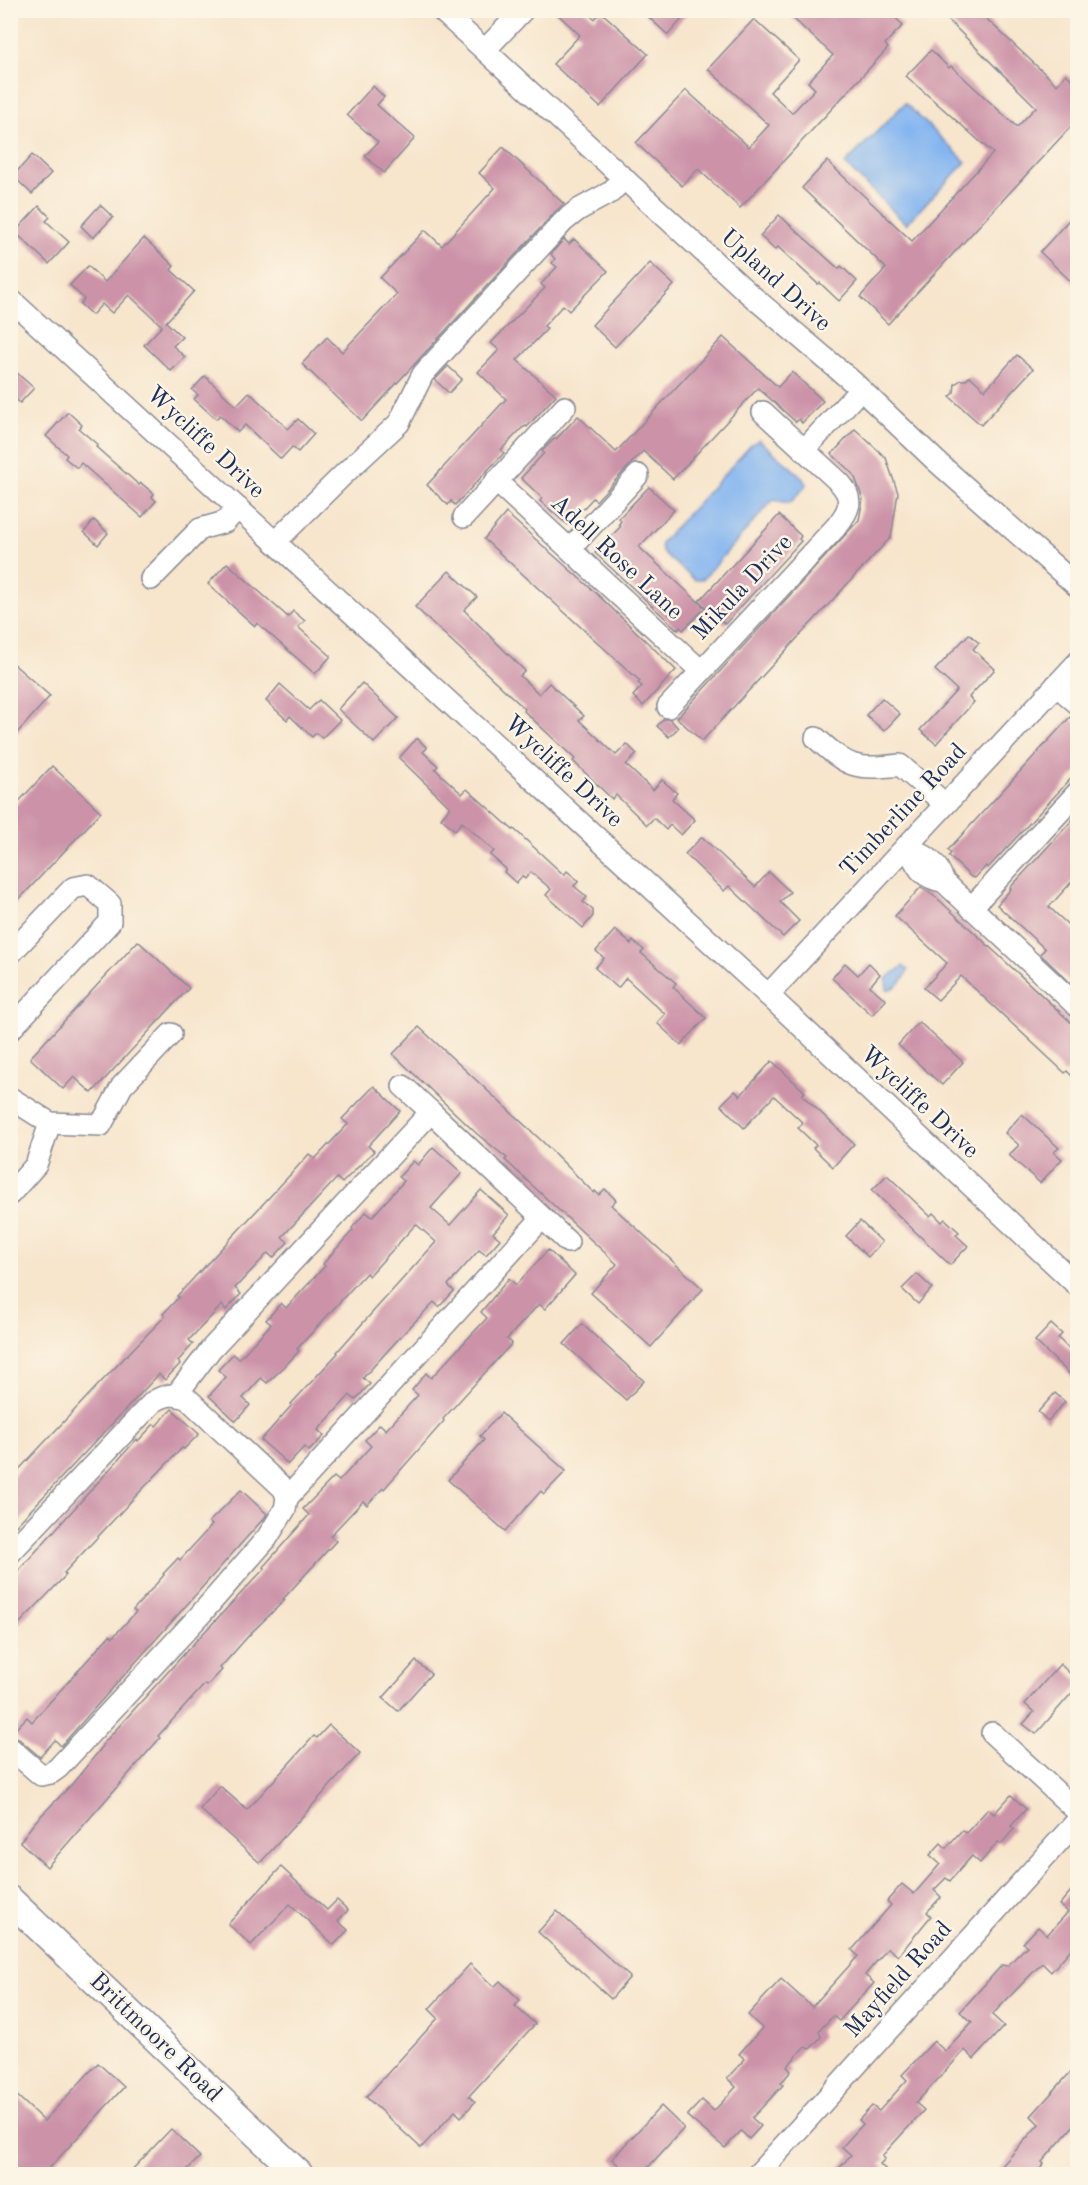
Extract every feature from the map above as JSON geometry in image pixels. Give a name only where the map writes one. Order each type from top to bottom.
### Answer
[{"type":"main road","name":"Brittmoore Road","points":[[10,1900],[299,2175]]},
{"type":"street","name":"Upland Drive","points":[[441,10],[746,291],[860,390],[1077,587]]},
{"type":"street","points":[[485,50],[523,10]]},
{"type":"street","points":[[275,542],[345,472],[399,423],[423,374],[564,221],[578,210],[611,192],[624,178]]},
{"type":"street","name":"Wycliffe Drive","points":[[10,299],[768,995],[1077,1286]]},
{"type":"street","points":[[763,412],[804,450],[860,390]]},
{"type":"street","points":[[464,517],[565,407]]},
{"type":"street","name":"Mikula Drive","points":[[668,707],[845,516],[849,501],[846,491],[804,450]]},
{"type":"street","points":[[570,549],[638,475]]},
{"type":"street","name":"Adell Rose Lane","points":[[496,481],[701,671]]},
{"type":"street","points":[[151,579],[200,529],[225,522],[238,508]]},
{"type":"street","name":"Timberline Road","points":[[768,995],[1077,662]]},
{"type":"street","points":[[1056,685],[1077,705]]},
{"type":"street","points":[[816,738],[838,758],[854,766],[867,768],[900,765],[945,804]]},
{"type":"street","points":[[971,908],[1077,792]]},
{"type":"street","points":[[907,846],[920,870],[930,879],[943,881],[1077,1007]]},
{"type":"street","points":[[10,954],[73,888],[88,885],[110,904],[110,922],[10,1030]]},
{"type":"street","points":[[10,1098],[50,1122],[101,1125],[122,1086],[171,1034]]},
{"type":"street","points":[[403,1086],[568,1242]]},
{"type":"street","points":[[177,1394],[211,1349],[430,1112]]},
{"type":"street","points":[[10,1194],[36,1165],[50,1122]]},
{"type":"street","points":[[287,1498],[542,1218]]},
{"type":"street","points":[[10,1553],[153,1402],[164,1395],[177,1394],[188,1399],[284,1489],[287,1498],[285,1509],[267,1538],[200,1615],[58,1767],[51,1773],[41,1775],[10,1748]]},
{"type":"street","points":[[992,1733],[1077,1812]]},
{"type":"street","name":"Mayfield Road","points":[[759,2175],[1077,1820]]},
{"type":"water","points":[[905,103],[966,162],[906,224],[845,164]]},
{"type":"water","points":[[759,440],[800,475],[806,483],[805,487],[790,503],[773,500],[703,579],[695,580],[662,552],[661,543],[752,444]]},
{"type":"water","points":[[903,966],[908,970],[902,980],[887,990],[886,979]]},
{"type":"building","points":[[553,10],[585,10],[594,19],[601,12],[648,54],[600,107],[553,64],[580,35]]},
{"type":"building","points":[[641,10],[690,10],[668,35]]},
{"type":"building","points":[[784,10],[887,10],[903,25],[885,44],[888,48],[740,208],[698,169],[682,186],[636,143],[686,90],[749,147],[769,125],[708,69],[754,19],[799,60],[770,92],[792,113],[815,89],[808,82],[833,55]]},
{"type":"building","points":[[938,10],[977,10],[1057,85],[1066,74],[1077,84],[1077,120],[888,324],[860,297],[886,268],[802,188],[827,161],[912,241],[993,153],[906,76],[931,50],[1017,127],[1036,107]]},
{"type":"building","points":[[373,86],[384,97],[377,105],[415,138],[384,173],[365,156],[378,142],[347,115]]},
{"type":"building","points":[[503,147],[564,204],[362,421],[302,364],[327,337],[342,352],[397,294],[380,278],[425,230],[442,246],[495,188],[479,173]]},
{"type":"building","points":[[32,155],[51,173],[32,194],[13,176]]},
{"type":"building","points":[[100,205],[113,217],[93,238],[81,226]]},
{"type":"building","points":[[39,206],[50,217],[46,221],[69,242],[49,264],[15,232]]},
{"type":"building","points":[[1077,211],[1077,287],[1040,252]]},
{"type":"building","points":[[779,215],[839,269],[841,266],[857,281],[839,301],[778,247],[775,250],[760,236]]},
{"type":"building","points":[[144,238],[174,266],[171,270],[194,291],[166,322],[182,337],[173,346],[185,357],[171,371],[144,345],[162,326],[129,295],[112,313],[102,304],[92,315],[80,304],[84,299],[70,285],[88,266],[105,282]]},
{"type":"building","points":[[564,239],[569,244],[574,239],[608,271],[569,311],[563,305],[544,326],[547,329],[517,360],[556,395],[527,427],[522,428],[501,450],[504,453],[455,505],[451,501],[448,505],[427,485],[506,399],[478,372],[499,350],[491,343],[545,288],[541,284],[557,267],[552,263],[555,259],[551,254]]},
{"type":"building","points":[[650,263],[674,285],[615,347],[592,325]]},
{"type":"building","points":[[723,337],[778,387],[792,372],[823,401],[802,423],[799,419],[796,422],[758,388],[673,479],[643,451],[596,501],[593,498],[568,525],[540,501],[542,498],[521,478],[544,453],[542,451],[578,416],[616,452]]},
{"type":"building","points":[[1017,355],[1033,369],[981,425],[950,397],[954,393],[955,384],[970,376],[985,390]]},
{"type":"building","points":[[448,366],[462,379],[449,393],[435,380]]},
{"type":"building","points":[[10,367],[34,388],[20,403],[10,394]]},
{"type":"building","points":[[205,376],[236,406],[249,392],[288,429],[298,419],[314,434],[298,452],[292,447],[281,459],[245,425],[238,432],[220,415],[216,419],[194,399],[198,395],[192,390]]},
{"type":"building","points":[[68,412],[82,425],[79,429],[98,445],[96,447],[139,485],[141,483],[154,494],[152,497],[156,501],[142,517],[81,463],[77,468],[65,458],[67,455],[46,436]]},
{"type":"building","points":[[855,429],[886,458],[898,493],[891,537],[702,741],[677,718],[859,520],[863,499],[854,475],[832,454]]},
{"type":"building","points":[[649,487],[674,510],[639,547],[705,608],[683,630],[680,627],[678,630],[595,553],[621,526],[619,518]]},
{"type":"building","points":[[506,513],[596,593],[676,670],[643,706],[633,696],[642,686],[638,683],[640,681],[484,539]]},
{"type":"building","points":[[779,515],[801,536],[799,539],[801,541],[725,624],[699,601]]},
{"type":"building","points":[[94,520],[108,533],[98,545],[84,532]]},
{"type":"building","points":[[227,563],[288,617],[293,611],[305,621],[298,627],[331,656],[315,674],[257,623],[255,626],[208,584]]},
{"type":"building","points":[[449,571],[477,597],[464,610],[525,671],[520,676],[539,694],[549,683],[584,716],[579,720],[616,755],[627,744],[637,754],[626,765],[653,790],[662,780],[677,793],[672,799],[695,820],[681,835],[670,825],[666,830],[654,818],[647,825],[616,795],[612,799],[573,761],[575,759],[524,711],[525,709],[415,607]]},
{"type":"building","points":[[969,634],[979,643],[973,649],[995,669],[969,697],[974,702],[936,744],[920,730],[957,690],[935,670]]},
{"type":"building","points":[[10,661],[50,696],[10,741]]},
{"type":"building","points":[[362,683],[398,718],[374,743],[338,709]]},
{"type":"building","points":[[280,684],[309,710],[319,700],[340,720],[322,738],[316,733],[312,737],[290,716],[287,720],[266,701]]},
{"type":"building","points":[[882,698],[900,714],[884,731],[866,715]]},
{"type":"building","points":[[1070,717],[1077,724],[1077,772],[988,868],[986,866],[975,878],[971,877],[949,856],[951,853],[948,850]]},
{"type":"building","points":[[664,719],[670,719],[678,728],[669,737],[657,726]]},
{"type":"building","points":[[417,738],[427,748],[423,752],[438,766],[435,769],[462,794],[467,789],[564,875],[567,871],[579,881],[574,886],[587,897],[583,902],[593,910],[593,916],[583,928],[546,895],[551,889],[531,872],[525,879],[522,876],[516,883],[504,872],[506,869],[490,855],[494,851],[462,822],[455,830],[441,818],[450,807],[399,758]]},
{"type":"building","points":[[52,766],[101,812],[10,909],[10,811]]},
{"type":"building","points":[[1077,815],[1077,876],[1049,907],[1077,933],[1077,989],[1040,954],[1045,949],[997,905]]},
{"type":"building","points":[[702,837],[755,887],[769,872],[790,892],[780,902],[799,921],[783,937],[729,886],[724,891],[685,854]]},
{"type":"building","points":[[921,887],[938,899],[1077,1028],[1077,1081],[1067,1071],[1065,1073],[961,976],[938,1000],[924,988],[947,963],[895,916]]},
{"type":"building","points":[[615,930],[631,944],[633,941],[644,950],[641,953],[676,983],[673,987],[706,1018],[681,1045],[657,1023],[665,1014],[626,978],[618,988],[595,968],[604,958],[596,951]]},
{"type":"building","points":[[138,941],[189,988],[92,1093],[74,1077],[63,1089],[30,1058]]},
{"type":"building","points":[[845,963],[858,975],[869,963],[880,974],[870,986],[886,1000],[872,1015],[832,978]]},
{"type":"building","points":[[919,1022],[963,1062],[942,1085],[898,1045]]},
{"type":"building","points":[[419,1027],[544,1143],[594,1193],[595,1191],[599,1195],[605,1189],[616,1200],[611,1205],[703,1289],[651,1347],[591,1293],[617,1264],[505,1160],[507,1158],[477,1134],[393,1054]]},
{"type":"building","points":[[772,1061],[805,1092],[802,1095],[854,1144],[833,1167],[813,1148],[816,1145],[798,1128],[803,1123],[774,1096],[744,1128],[721,1105],[735,1091],[740,1096]]},
{"type":"building","points":[[374,1086],[400,1111],[368,1146],[374,1151],[342,1183],[337,1178],[282,1237],[288,1242],[273,1258],[268,1253],[235,1288],[241,1294],[226,1310],[222,1305],[189,1340],[193,1344],[178,1361],[180,1364],[165,1380],[159,1374],[10,1532],[10,1479],[165,1316],[163,1314],[179,1297],[177,1296],[309,1154],[315,1159],[348,1124],[342,1119]]},
{"type":"building","points":[[1022,1114],[1059,1148],[1054,1152],[1062,1159],[1040,1183],[1009,1155],[1019,1145],[1005,1133]]},
{"type":"building","points":[[433,1147],[462,1173],[431,1208],[450,1225],[481,1190],[509,1215],[493,1233],[500,1239],[486,1255],[479,1250],[448,1285],[454,1291],[439,1307],[434,1302],[402,1335],[363,1378],[370,1384],[355,1400],[350,1395],[318,1430],[324,1436],[309,1451],[304,1447],[288,1464],[261,1440],[436,1242],[416,1224],[369,1276],[366,1273],[297,1349],[299,1351],[284,1367],[267,1383],[261,1378],[243,1398],[250,1405],[236,1421],[209,1396],[226,1377],[218,1370],[233,1354],[239,1359],[271,1324],[266,1320],[281,1303],[286,1308],[325,1266],[323,1264],[366,1212],[372,1217],[404,1181],[399,1177],[413,1161],[418,1165]]},
{"type":"building","points":[[887,1175],[930,1216],[933,1213],[942,1222],[945,1219],[959,1232],[956,1235],[968,1246],[950,1265],[872,1190]]},
{"type":"building","points":[[860,1221],[882,1242],[868,1257],[846,1236]]},
{"type":"building","points":[[548,1250],[575,1275],[545,1309],[539,1304],[507,1339],[512,1343],[384,1489],[367,1505],[363,1501],[330,1536],[336,1541],[283,1599],[285,1600],[220,1668],[222,1670],[207,1686],[205,1684],[158,1736],[160,1738],[47,1867],[20,1842],[34,1823],[73,1783],[102,1745],[194,1643],[265,1568],[263,1567],[309,1515],[303,1509],[334,1477],[339,1481],[371,1446],[365,1440],[380,1424],[386,1430],[418,1395],[412,1390],[426,1373],[431,1378],[487,1318],[481,1312],[509,1278],[516,1285]]},
{"type":"building","points":[[917,1274],[932,1288],[918,1304],[902,1289]]},
{"type":"building","points":[[582,1324],[644,1381],[626,1400],[564,1344]]},
{"type":"building","points":[[1051,1324],[1062,1334],[1058,1338],[1077,1357],[1077,1381],[1035,1341]]},
{"type":"building","points":[[1055,1393],[1065,1402],[1048,1421],[1038,1412]]},
{"type":"building","points":[[172,1409],[199,1434],[184,1449],[182,1448],[134,1498],[64,1573],[66,1575],[10,1633],[10,1580],[137,1439],[138,1441],[154,1424],[156,1426]]},
{"type":"building","points":[[501,1413],[566,1471],[544,1494],[541,1491],[505,1531],[448,1480],[484,1440],[480,1436]]},
{"type":"building","points":[[241,1490],[267,1514],[265,1517],[61,1746],[55,1740],[40,1757],[12,1733],[27,1717],[32,1722],[110,1635],[113,1637],[136,1612],[133,1610],[163,1574],[178,1558],[180,1560],[212,1525],[209,1522]]},
{"type":"building","points":[[416,1661],[431,1674],[398,1711],[383,1698]]},
{"type":"building","points":[[1060,1664],[1077,1680],[1077,1687],[1036,1734],[1023,1724],[1034,1712],[1025,1704]]},
{"type":"building","points":[[329,1725],[360,1753],[260,1863],[200,1809],[220,1786],[247,1810],[314,1736],[317,1738]]},
{"type":"building","points":[[1011,1795],[1026,1809],[1011,1826],[1014,1829],[1001,1844],[998,1842],[980,1863],[972,1856],[950,1881],[946,1878],[934,1890],[941,1897],[927,1912],[931,1916],[898,1956],[888,1948],[865,1975],[874,1983],[839,2021],[833,2016],[819,2031],[821,2037],[810,2049],[804,2047],[787,2067],[791,2071],[781,2083],[783,2085],[752,2118],[761,2126],[749,2139],[741,2131],[725,2148],[687,2116],[702,2100],[714,2111],[736,2087],[727,2078],[745,2059],[739,2054],[762,2028],[748,2015],[781,1979],[812,2007],[858,1956],[852,1950],[891,1905],[887,1901],[902,1884],[914,1894],[940,1864],[930,1855],[941,1843],[946,1848],[962,1830],[966,1833],[988,1809],[994,1814]]},
{"type":"building","points":[[281,1867],[327,1910],[337,1900],[348,1910],[338,1921],[348,1930],[334,1945],[290,1904],[251,1945],[228,1924]]},
{"type":"building","points":[[1077,1884],[1077,1942],[1051,1972],[1042,1963],[992,2015],[1004,2026],[974,2059],[965,2050],[916,2103],[924,2110],[882,2156],[885,2159],[880,2164],[891,2175],[833,2175],[851,2155],[842,2147],[863,2124],[859,2120],[872,2106],[879,2111],[907,2080],[902,2075],[934,2041],[945,2051],[972,2022],[960,2012],[1002,1965],[1007,1966],[1027,1946],[1023,1943],[1038,1927],[1047,1935],[1068,1912],[1059,1905]]},
{"type":"building","points":[[557,1911],[630,1977],[611,1999],[538,1932]]},
{"type":"building","points":[[470,1964],[494,1987],[500,1981],[520,2000],[515,2006],[535,2024],[469,2096],[475,2102],[461,2117],[455,2111],[421,2148],[366,2097],[438,2018],[429,2009]]},
{"type":"building","points":[[98,2063],[124,2087],[43,2175],[10,2175],[10,2089],[44,2121]]},
{"type":"building","points":[[1077,2065],[1077,2122],[1042,2162],[1044,2164],[1035,2175],[994,2175],[1039,2124],[1031,2116]]},
{"type":"building","points":[[661,2106],[684,2128],[641,2175],[629,2175],[612,2159]]},
{"type":"building","points":[[171,2129],[200,2157],[182,2175],[127,2175]]}]
